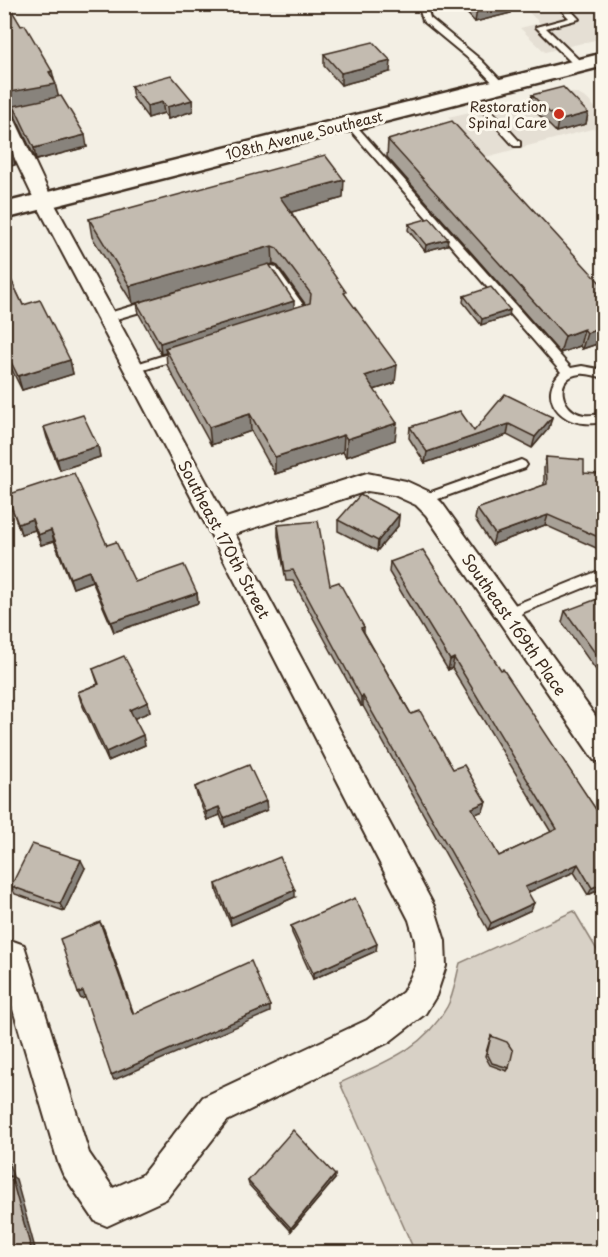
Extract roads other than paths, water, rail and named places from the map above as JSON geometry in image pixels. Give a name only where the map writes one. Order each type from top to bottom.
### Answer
[{"type":"street","name":"108th Avenue Southeast","points":[[4,211],[603,58]]},
{"type":"street","points":[[579,65],[601,84]]},
{"type":"street","name":"Southeast 170th Street","points":[[8,115],[44,201],[220,529],[423,916],[430,941],[431,966],[425,985],[414,1003],[378,1031],[214,1109],[154,1187],[107,1209],[75,1162],[13,956]]},
{"type":"street","points":[[220,529],[367,482],[398,487],[424,499]]},
{"type":"street","name":"Southeast 169th Place","points":[[424,499],[434,509],[603,751]]},
{"type":"lane","points":[[422,4],[426,19],[478,62],[500,85]]},
{"type":"lane","points":[[560,4],[575,19],[540,27],[579,65]]},
{"type":"lane","points":[[471,93],[517,144]]},
{"type":"lane","points":[[349,123],[568,373]]},
{"type":"lane","points":[[239,279],[272,269],[304,316],[293,320]]},
{"type":"lane","points":[[106,318],[162,302]]},
{"type":"lane","points":[[134,369],[191,351]]},
{"type":"lane","points":[[603,374],[581,370],[568,373],[559,379],[554,387],[554,397],[559,406],[569,414],[583,419],[603,418]]},
{"type":"lane","points":[[424,499],[521,465]]},
{"type":"lane","points":[[507,614],[596,578]]},
{"type":"place","name":"Restoration Spinal Care","points":[[559,114]]}]
